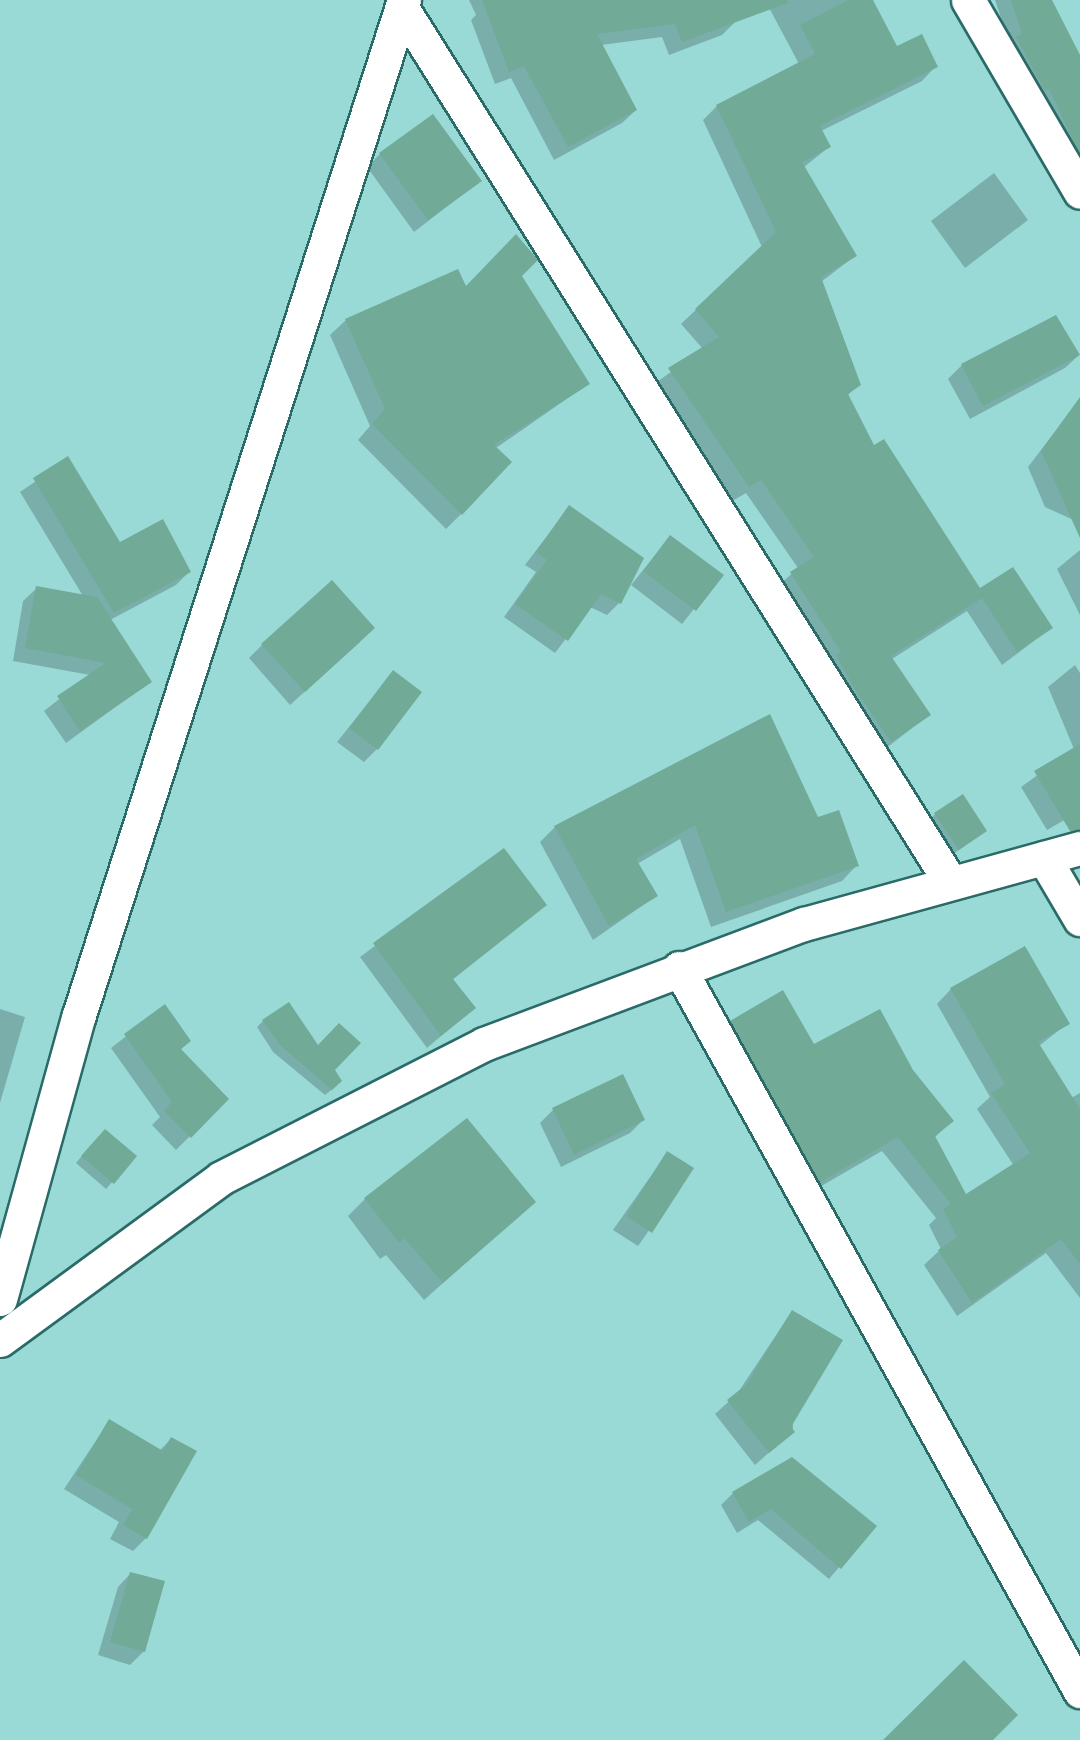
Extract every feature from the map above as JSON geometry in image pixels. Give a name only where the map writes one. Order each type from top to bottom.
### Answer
[{"type":"street","points":[[968,0],[1080,192]]},
{"type":"street","points":[[403,4],[949,880]]},
{"type":"street","points":[[0,1299],[79,1015],[403,4]]},
{"type":"street","points":[[0,1340],[221,1178],[484,1044],[679,968],[949,880],[1080,848]]},
{"type":"street","points":[[1044,858],[1080,919]]},
{"type":"street","points":[[679,968],[1080,1691]]},
{"type":"building","points":[[482,0],[787,0],[788,3],[682,42],[675,24],[597,34],[637,110],[568,147],[524,66],[509,72]]},
{"type":"building","points":[[848,0],[873,0],[897,46],[922,34],[938,67],[820,126],[831,147],[802,162],[857,256],[821,277],[861,385],[848,394],[874,445],[884,439],[980,588],[1013,567],[1053,628],[1017,652],[982,598],[891,656],[931,715],[891,742],[853,686],[836,655],[841,652],[790,572],[814,557],[761,480],[749,487],[668,368],[719,337],[695,309],[776,232],[716,105],[815,54],[800,25]]},
{"type":"building","points":[[1011,0],[1052,0],[1080,55],[1080,155],[1049,89],[1045,91],[1016,37],[1022,34]]},
{"type":"building","points":[[433,114],[482,181],[428,220],[379,153]]},
{"type":"building","points":[[516,234],[538,260],[522,276],[590,384],[494,445],[512,462],[462,515],[372,424],[385,409],[345,319],[458,269],[466,286]]},
{"type":"building","points":[[1056,315],[1080,355],[983,406],[961,364]]},
{"type":"building","points":[[1080,397],[1080,538],[1041,451]]},
{"type":"building","points":[[68,456],[120,542],[163,519],[191,572],[114,613],[33,478]]},
{"type":"building","points":[[569,505],[644,558],[621,604],[601,594],[568,641],[515,604],[547,560],[536,552]]},
{"type":"building","points":[[670,535],[724,575],[696,611],[643,571]]},
{"type":"building","points":[[332,580],[375,628],[305,692],[261,644]]},
{"type":"building","points":[[36,586],[97,597],[152,682],[80,731],[57,696],[106,663],[25,648]]},
{"type":"building","points":[[393,670],[422,692],[378,750],[349,728]]},
{"type":"building","points":[[770,714],[818,817],[839,810],[859,866],[726,912],[695,825],[636,859],[658,896],[609,926],[554,826]]},
{"type":"building","points":[[1080,744],[1080,830],[1070,831],[1034,771]]},
{"type":"building","points":[[963,794],[987,831],[959,850],[934,813]]},
{"type":"building","points":[[504,848],[547,905],[453,979],[476,1008],[441,1036],[373,943]]},
{"type":"building","points":[[1025,946],[1070,1024],[1038,1042],[1080,1109],[1080,1264],[1061,1239],[972,1303],[938,1250],[957,1237],[943,1209],[951,1204],[898,1137],[819,1183],[730,1021],[783,990],[814,1044],[880,1009],[913,1070],[954,1121],[935,1136],[966,1194],[1030,1153],[991,1093],[1005,1084],[950,988]]},
{"type":"building","points":[[289,1002],[318,1045],[339,1023],[361,1043],[335,1070],[342,1081],[332,1090],[280,1045],[262,1020]]},
{"type":"building","points":[[165,1004],[191,1041],[181,1049],[229,1099],[191,1138],[164,1111],[172,1102],[124,1034]]},
{"type":"building","points":[[623,1074],[645,1120],[574,1155],[552,1108]]},
{"type":"building","points":[[467,1118],[536,1202],[443,1283],[404,1238],[399,1243],[364,1198]]},
{"type":"building","points":[[105,1129],[137,1156],[114,1184],[81,1156]]},
{"type":"building","points":[[667,1151],[694,1168],[652,1233],[626,1216]]},
{"type":"building","points":[[792,1310],[843,1340],[791,1427],[795,1432],[769,1453],[727,1400],[747,1384]]},
{"type":"building","points":[[109,1419],[163,1451],[171,1437],[197,1451],[147,1539],[123,1525],[132,1509],[76,1475]]},
{"type":"building","points":[[792,1457],[877,1526],[841,1569],[771,1509],[749,1522],[732,1492]]},
{"type":"building","points":[[130,1572],[165,1581],[145,1652],[110,1642]]},
{"type":"building","points":[[964,1660],[1018,1715],[993,1740],[883,1740]]}]
